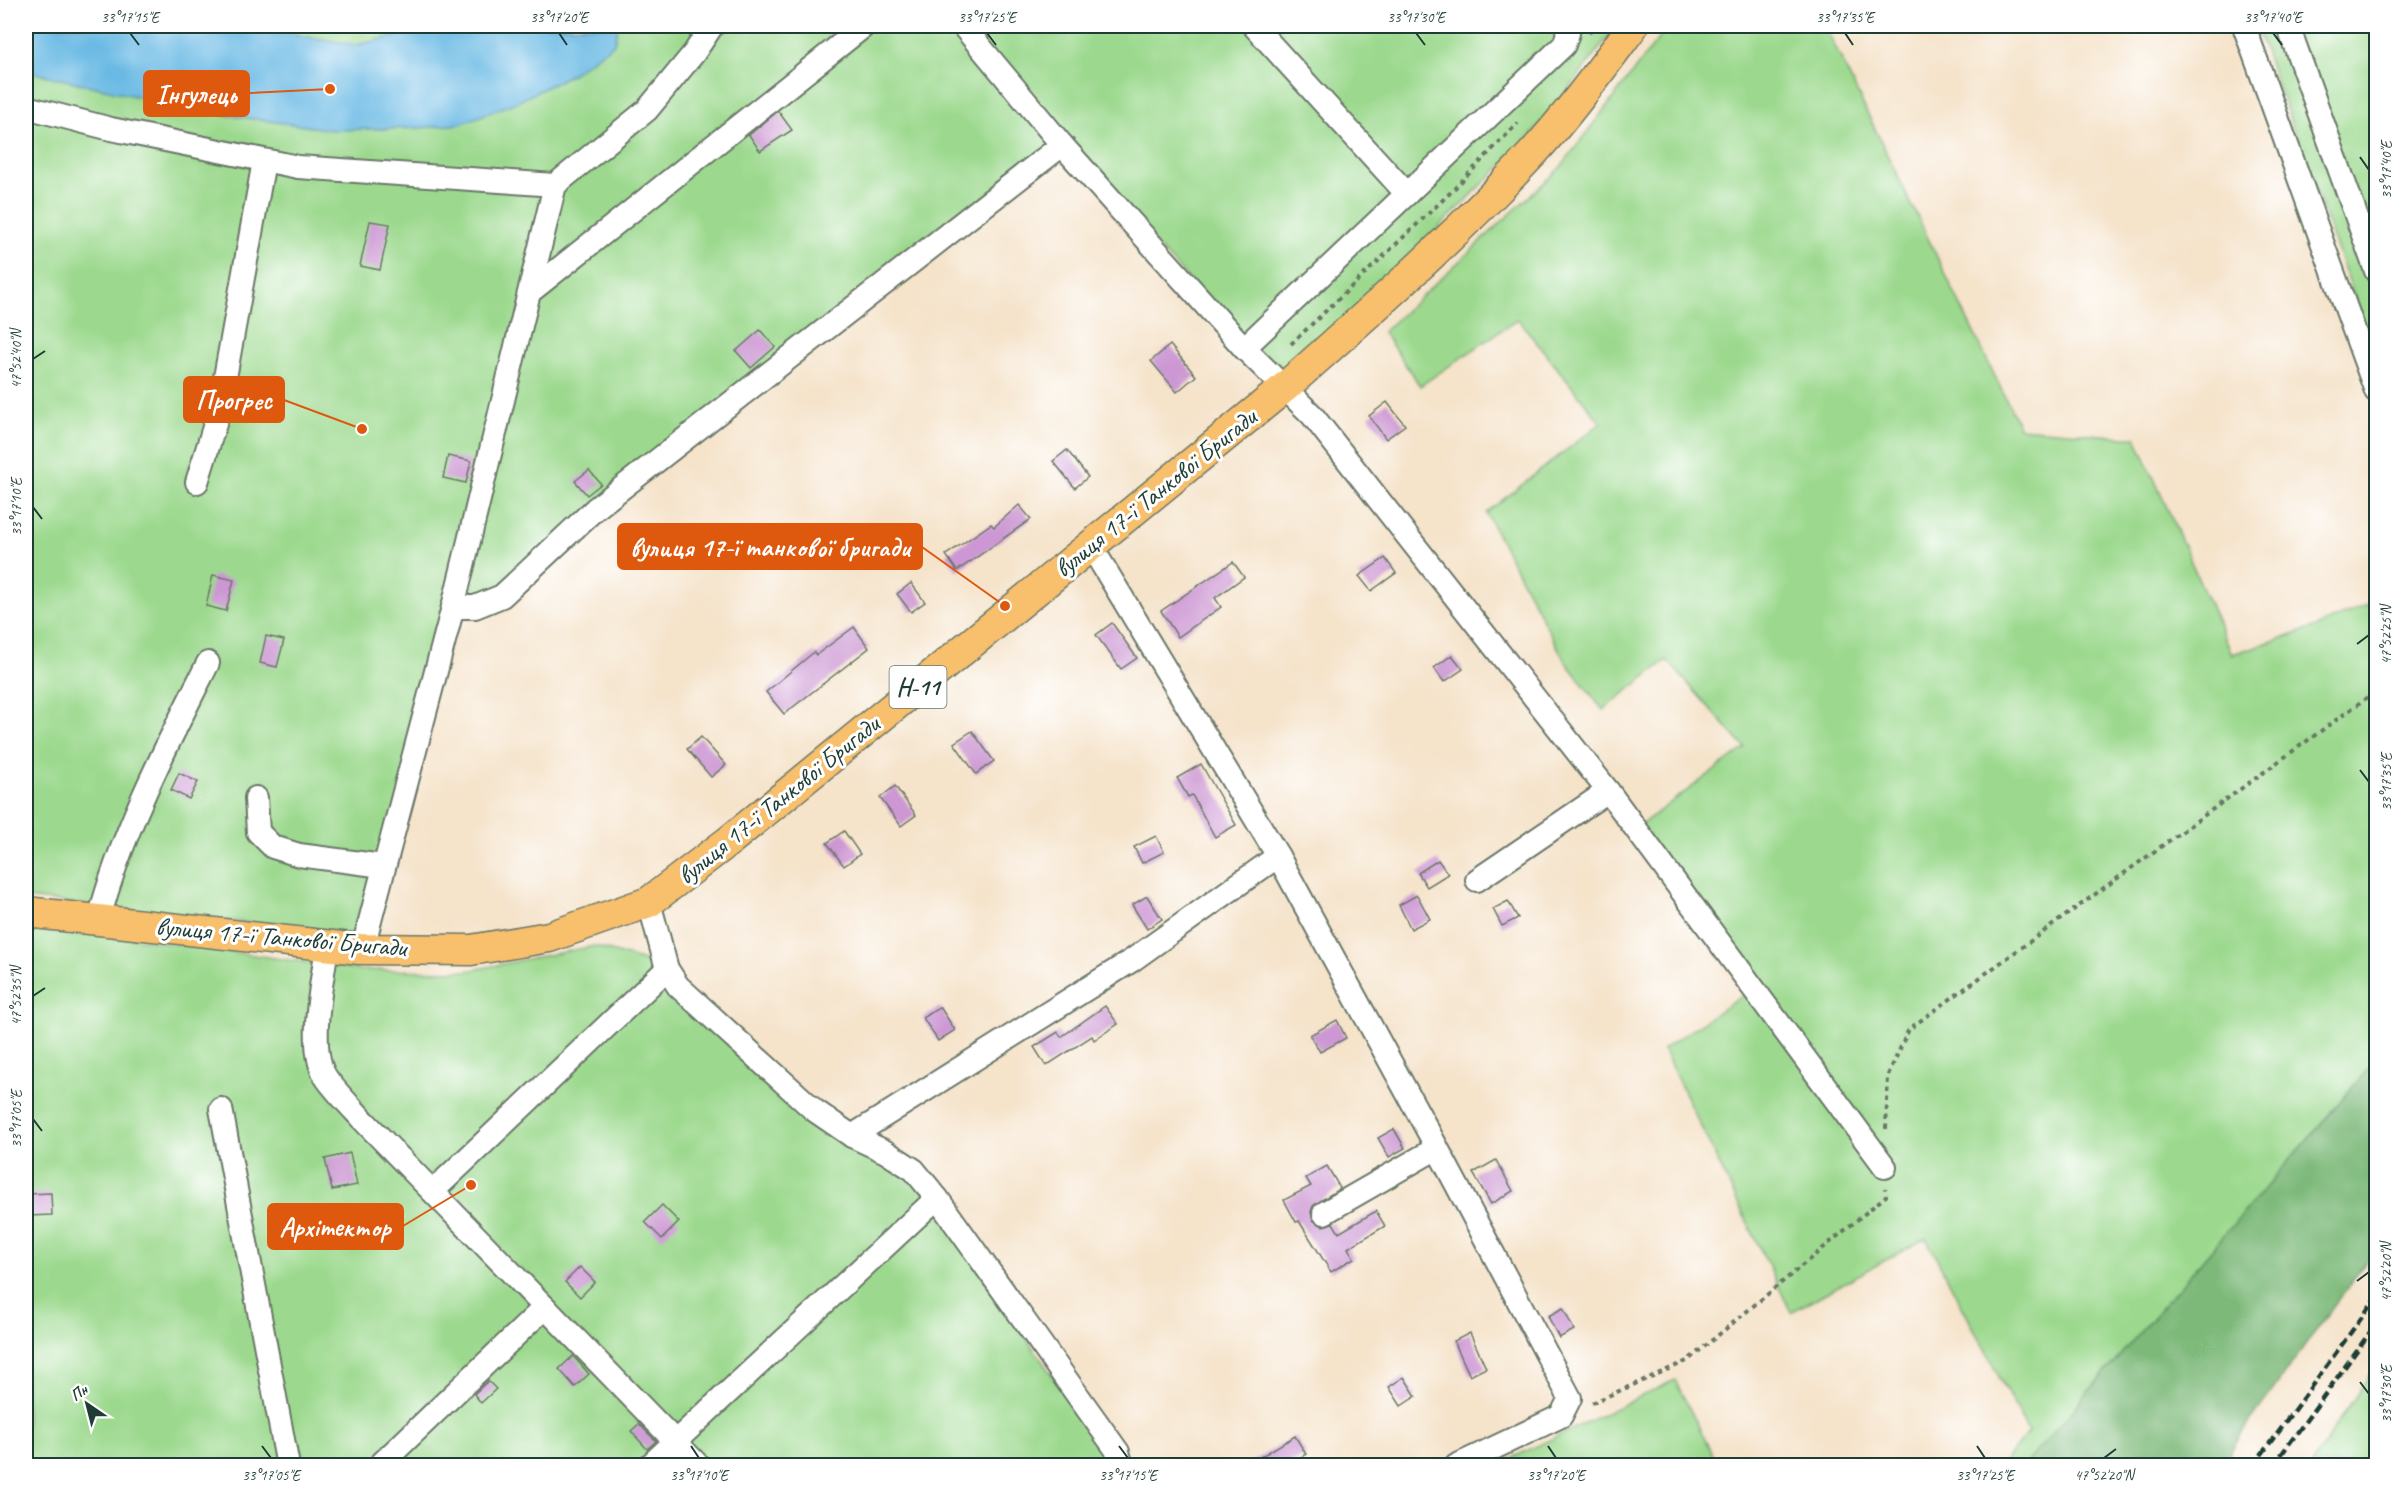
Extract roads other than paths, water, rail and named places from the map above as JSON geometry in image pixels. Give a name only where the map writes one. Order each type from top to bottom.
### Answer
[{"type":"main road","name":"вулиця 17-ї Танкової Бригади","points":[[26,912],[360,949],[471,950],[549,937],[649,902],[738,834],[1091,546],[1274,379],[1370,312],[1532,153],[1584,92],[1633,26]]},
{"type":"street","points":[[360,949],[366,936],[453,606],[555,185],[647,110],[694,53],[712,26]]},
{"type":"street","points":[[531,291],[864,26]]},
{"type":"street","points":[[963,26],[1062,146],[1244,348],[1312,415],[1608,791],[1885,1167]]},
{"type":"street","points":[[1254,26],[1407,194]]},
{"type":"street","points":[[1244,348],[1564,45],[1568,33],[1566,26]]},
{"type":"street","points":[[2244,26],[2376,391]]},
{"type":"street","points":[[2288,26],[2375,265]]},
{"type":"street","points":[[26,107],[111,129],[298,167],[555,185]]},
{"type":"street","points":[[453,606],[475,607],[502,596],[595,509],[1062,146]]},
{"type":"street","points":[[197,482],[219,411],[264,160]]},
{"type":"street","points":[[1091,546],[1278,856],[1570,1398],[1561,1416],[1456,1466]]},
{"type":"street","points":[[99,919],[106,891],[160,759],[208,663]]},
{"type":"street","points":[[1477,880],[1608,791]]},
{"type":"street","points":[[256,798],[258,832],[273,847],[299,855],[383,866]]},
{"type":"street","points":[[852,1136],[1131,961],[1278,856]]},
{"type":"street","points":[[649,902],[667,969],[678,986],[814,1110],[852,1136],[886,1152],[914,1170],[938,1198],[1118,1452],[1122,1466]]},
{"type":"street","points":[[327,945],[316,1044],[318,1062],[326,1079],[699,1466]]},
{"type":"street","points":[[433,1191],[667,969]]},
{"type":"street","points":[[221,1109],[288,1466]]},
{"type":"street","points":[[1324,1214],[1437,1148]]},
{"type":"street","points":[[649,1466],[938,1198]]},
{"type":"street","points":[[379,1466],[545,1306]]},
{"type":"water","points":[[26,26],[264,26],[303,36],[356,45],[429,26],[618,26],[614,44],[572,74],[517,102],[460,124],[420,128],[333,130],[204,112],[26,71]]},
{"type":"railway","points":[[2253,1466],[2376,1298]]},
{"type":"railway","points":[[2273,1466],[2376,1324]]},
{"type":"place","name":"Інгулець","points":[[330,89]]},
{"type":"place","name":"Прогрес","points":[[362,429]]},
{"type":"place","name":"вулиця 17-ї танкової бригади","points":[[1005,606]]},
{"type":"place","name":"Архітектор","points":[[471,1185]]}]
